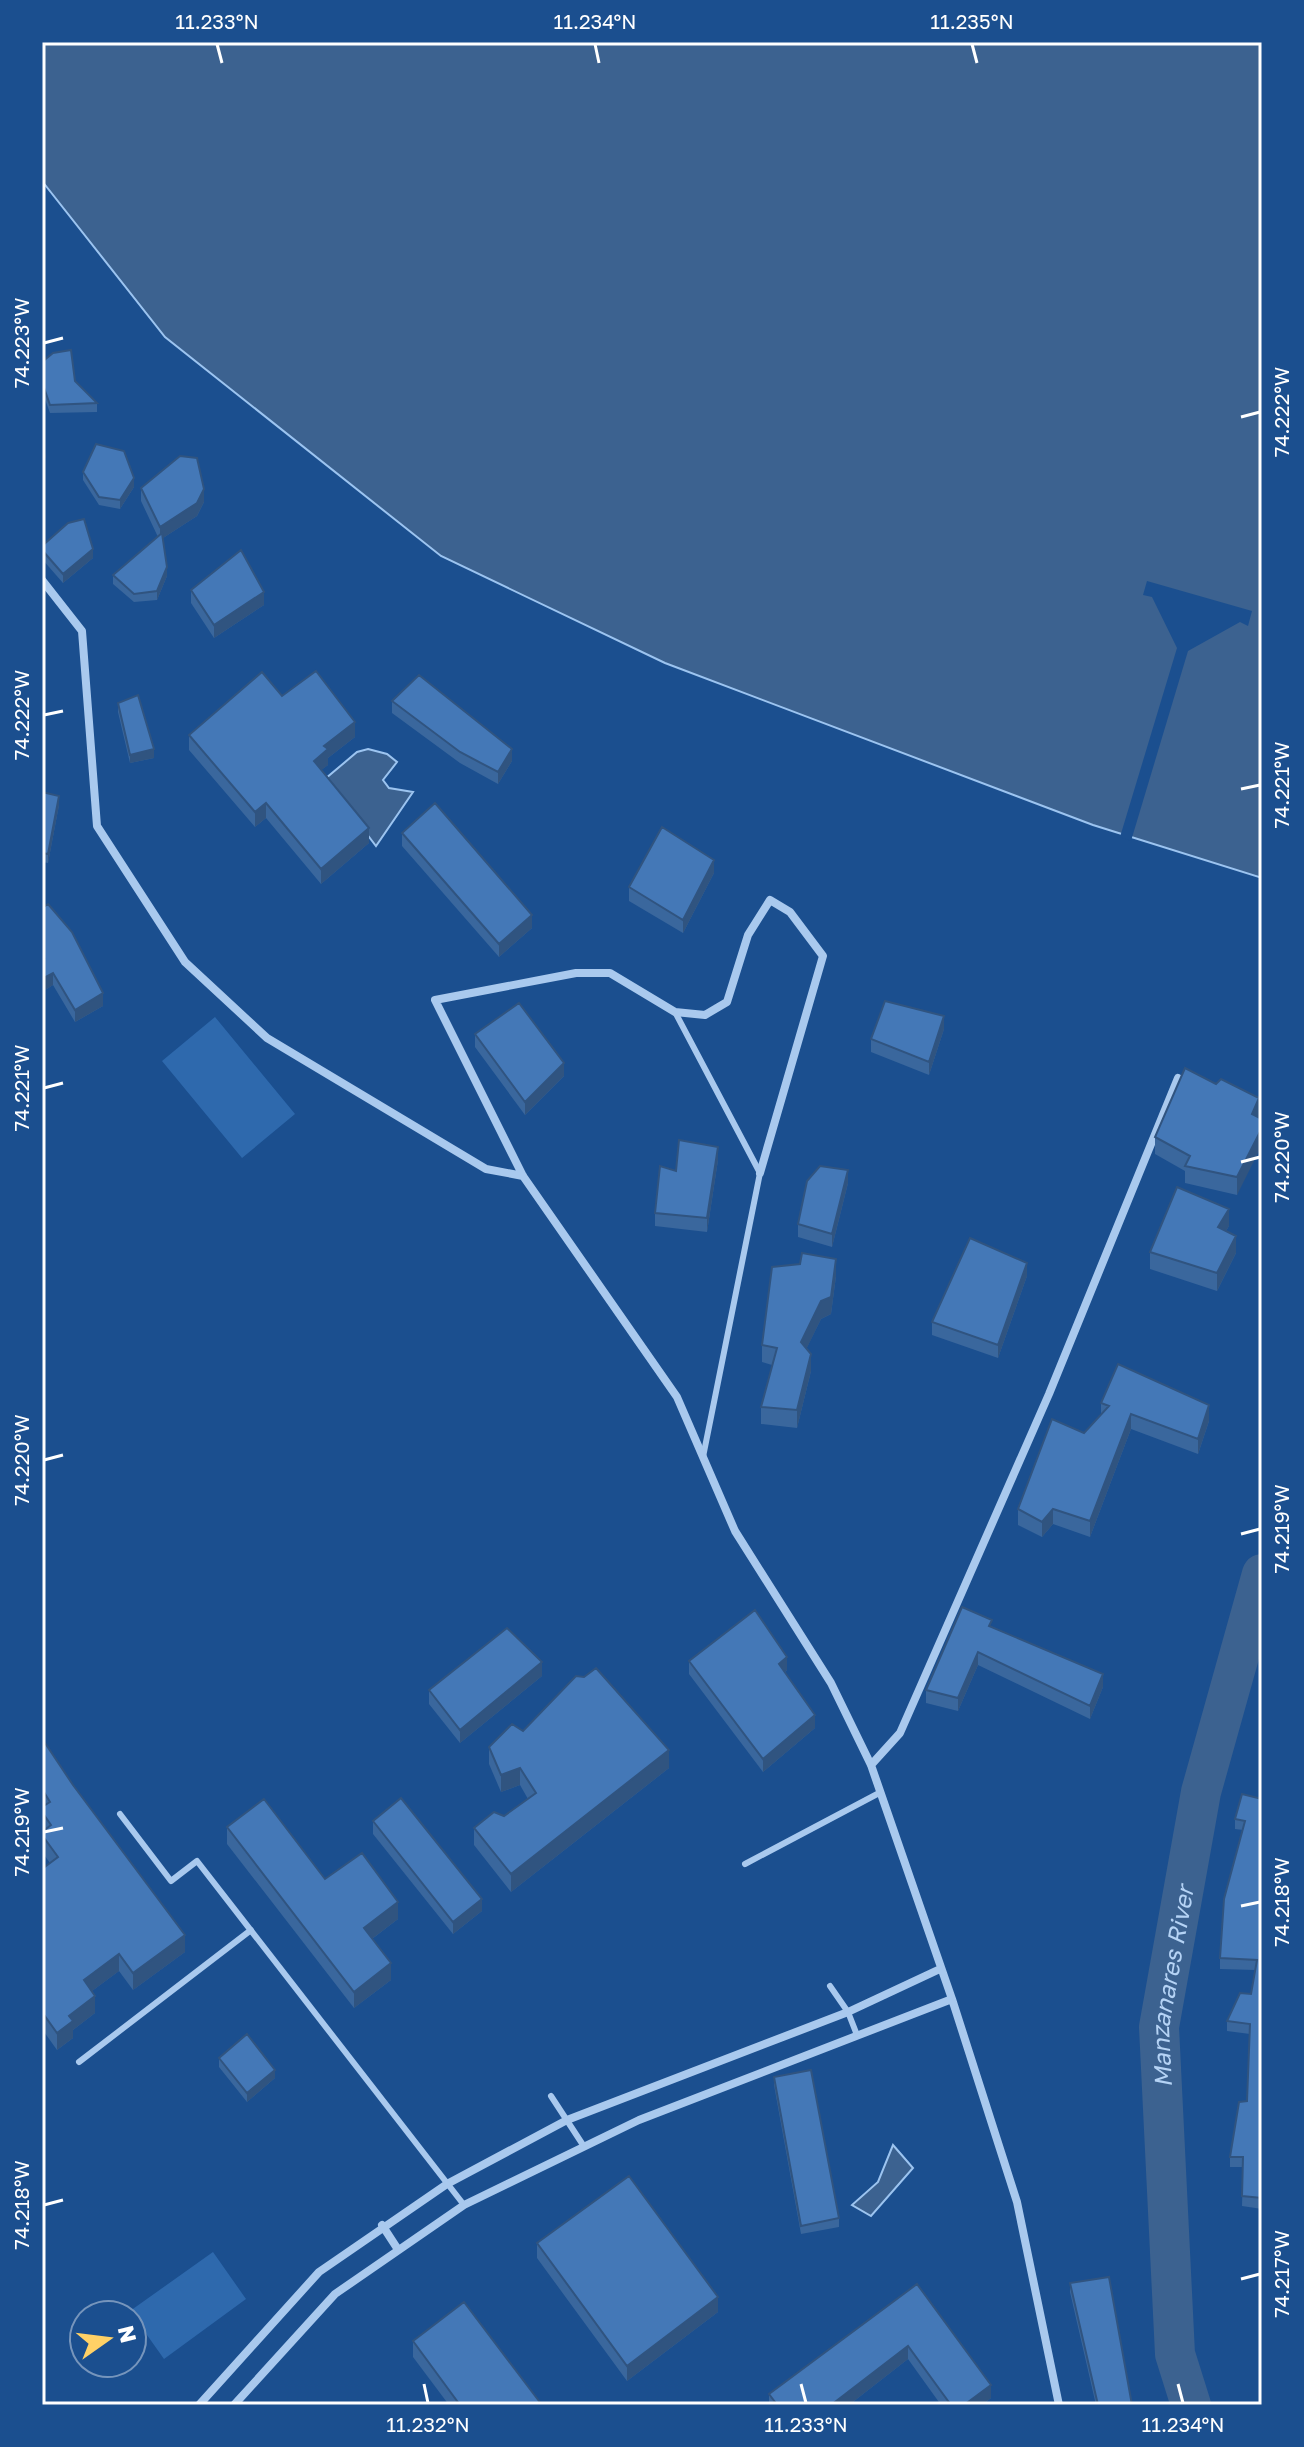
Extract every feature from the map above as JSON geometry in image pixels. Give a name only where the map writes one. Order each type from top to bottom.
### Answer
[{"type":"street","points":[[42,580],[82,631],[97,826],[185,962],[267,1038],[486,1169],[523,1176]]},
{"type":"street","points":[[760,1173],[823,956],[790,912],[770,900],[748,935],[727,1002],[705,1015],[675,1012],[610,973],[576,973],[435,1000],[523,1176],[677,1397],[735,1531],[831,1683],[871,1765],[952,1999],[1017,2202],[1059,2405]]},
{"type":"street","points":[[871,1765],[900,1733],[1049,1394],[1178,1078]]},
{"type":"street","points":[[199,2405],[319,2272],[382,2225],[447,2184],[567,2120],[848,2012],[940,1969]]},
{"type":"street","points":[[234,2405],[335,2294],[397,2248],[464,2205],[639,2120],[952,1999]]},
{"type":"street","points":[[382,2225],[397,2248]]},
{"type":"lane","points":[[675,1012],[760,1173],[703,1458]]},
{"type":"lane","points":[[745,1864],[881,1792]]},
{"type":"lane","points":[[120,1814],[171,1881],[197,1861],[464,2205]]},
{"type":"lane","points":[[79,2062],[251,1930]]},
{"type":"lane","points":[[830,1986],[848,2012],[857,2035]]},
{"type":"lane","points":[[551,2096],[583,2145]]},
{"type":"shaded area","points":[[42,42],[1262,42],[1262,878],[1093,825],[665,663],[441,556],[165,337],[42,181]]},
{"type":"shaded area","points":[[368,749],[387,754],[397,762],[383,780],[389,788],[413,792],[376,846],[325,779],[357,752]]},
{"type":"shaded area","points":[[215,1017],[295,1114],[242,1158],[162,1061]]},
{"type":"shaded area","points":[[893,2145],[913,2168],[871,2216],[852,2205],[878,2182]]},
{"type":"shaded area","points":[[213,2252],[246,2299],[164,2359],[148,2336],[147,2299]]},
{"type":"pier","points":[[1147,581],[1252,611],[1248,626],[1240,622],[1188,651],[1131,841],[1120,837],[1177,648],[1152,597],[1143,595]]},
{"type":"building","points":[[71,350],[75,381],[97,403],[50,405],[42,382],[42,362],[53,353]]},
{"type":"building","points":[[96,444],[124,451],[134,478],[120,500],[99,497],[83,472]]},
{"type":"building","points":[[180,456],[197,458],[204,489],[197,503],[160,527],[141,488]]},
{"type":"building","points":[[84,519],[93,549],[63,574],[42,546],[68,523]]},
{"type":"building","points":[[162,533],[167,567],[157,591],[134,594],[113,575]]},
{"type":"building","points":[[241,550],[264,592],[214,625],[191,590]]},
{"type":"building","points":[[316,671],[355,722],[324,746],[328,749],[314,761],[369,828],[321,869],[266,803],[255,812],[189,735],[262,672],[282,696]]},
{"type":"building","points":[[419,675],[512,749],[498,772],[460,752],[392,701]]},
{"type":"building","points":[[138,695],[154,749],[130,755],[118,703]]},
{"type":"building","points":[[42,792],[59,796],[48,854],[42,853]]},
{"type":"building","points":[[435,803],[532,915],[499,944],[402,833]]},
{"type":"building","points":[[662,827],[714,860],[683,920],[629,887]]},
{"type":"building","points":[[48,904],[72,932],[103,993],[75,1010],[53,973],[42,979],[42,908]]},
{"type":"building","points":[[885,1001],[944,1016],[929,1062],[871,1039]]},
{"type":"building","points":[[519,1003],[564,1063],[525,1102],[475,1034]]},
{"type":"building","points":[[1185,1068],[1216,1084],[1221,1079],[1259,1098],[1252,1114],[1262,1119],[1262,1128],[1237,1177],[1185,1166],[1190,1156],[1155,1137]]},
{"type":"building","points":[[679,1140],[718,1147],[707,1218],[655,1213],[660,1166],[676,1171]]},
{"type":"building","points":[[820,1166],[848,1170],[832,1234],[798,1224],[807,1181]]},
{"type":"building","points":[[1177,1187],[1229,1209],[1218,1227],[1236,1236],[1217,1273],[1150,1252]]},
{"type":"building","points":[[970,1238],[1027,1263],[998,1345],[932,1322]]},
{"type":"building","points":[[802,1253],[836,1259],[831,1297],[821,1301],[801,1342],[811,1354],[797,1410],[761,1407],[777,1348],[762,1345],[772,1267],[800,1264]]},
{"type":"building","points":[[1118,1364],[1209,1405],[1198,1439],[1131,1414],[1090,1521],[1053,1509],[1042,1522],[1018,1509],[1052,1419],[1084,1433],[1109,1406],[1101,1403]]},
{"type":"building","points":[[962,1607],[992,1620],[989,1626],[1103,1674],[1090,1706],[978,1652],[958,1698],[926,1690]]},
{"type":"building","points":[[755,1610],[787,1657],[779,1664],[815,1715],[763,1759],[689,1661]]},
{"type":"building","points":[[507,1628],[542,1662],[460,1730],[429,1690]]},
{"type":"building","points":[[596,1668],[669,1750],[511,1874],[474,1828],[494,1812],[504,1816],[536,1793],[520,1768],[501,1775],[489,1747],[512,1724],[523,1731],[576,1676],[584,1677]]},
{"type":"building","points":[[43,1740],[185,1935],[133,1973],[119,1954],[84,1980],[95,1996],[69,2016],[73,2021],[57,2033],[42,2012],[42,1869],[58,1857],[42,1835],[51,1825],[42,1812],[42,1807],[50,1802],[42,1789]]},
{"type":"building","points":[[1242,1794],[1262,1799],[1262,2198],[1242,2196],[1243,2157],[1230,2157],[1239,2102],[1247,2101],[1250,2024],[1227,2021],[1240,1993],[1251,1994],[1257,1960],[1220,1958],[1224,1899],[1245,1821],[1235,1819]]},
{"type":"building","points":[[401,1798],[482,1899],[453,1922],[373,1821]]},
{"type":"building","points":[[264,1799],[325,1879],[362,1853],[398,1902],[364,1928],[391,1963],[354,1992],[227,1827]]},
{"type":"building","points":[[247,2034],[275,2070],[247,2093],[219,2058]]},
{"type":"building","points":[[811,2070],[839,2218],[801,2226],[774,2077]]},
{"type":"building","points":[[629,2176],[718,2297],[627,2366],[537,2243]]},
{"type":"building","points":[[1109,2277],[1132,2405],[1098,2405],[1070,2283]]},
{"type":"building","points":[[917,2284],[991,2385],[964,2405],[951,2405],[908,2346],[831,2405],[771,2405],[775,2402],[769,2394]]},
{"type":"building","points":[[464,2302],[542,2405],[460,2405],[413,2341]]},
{"type":"waterway","name":"Manzanares River","points":[[1191,2405],[1175,2354],[1159,2027],[1201,1792],[1262,1574]]}]
